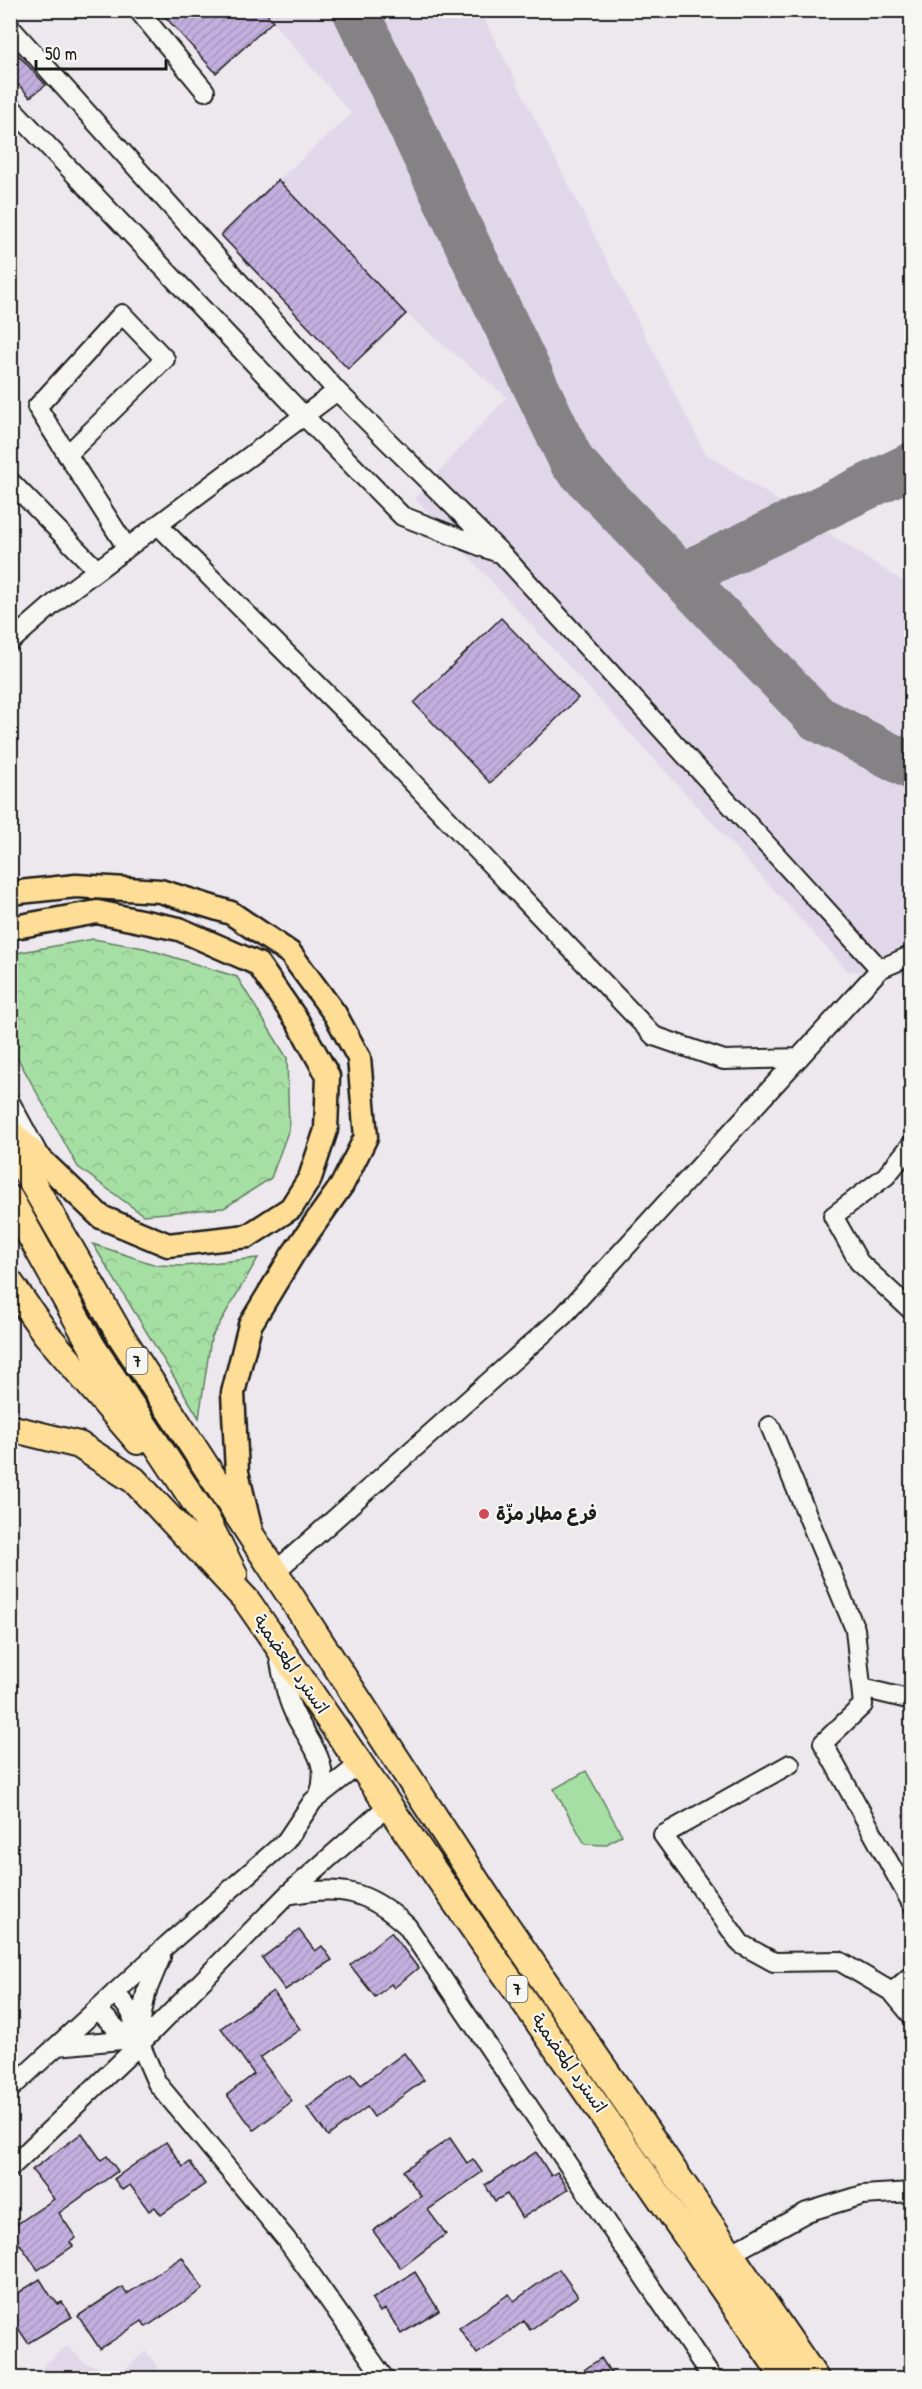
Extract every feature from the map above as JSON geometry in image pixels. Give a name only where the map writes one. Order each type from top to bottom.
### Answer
[{"type":"highway","name":"7","points":[[10,1144],[119,1333],[484,1893],[815,2379]]},
{"type":"highway","name":"7","points":[[10,1199],[93,1348],[206,1519],[247,1601]]},
{"type":"highway","points":[[10,1283],[46,1334],[206,1519]]},
{"type":"highway","points":[[10,1428],[78,1445],[134,1480],[247,1601]]},
{"type":"highway","name":"اتسترد المعضمية","points":[[247,1601],[390,1804],[785,2379]]},
{"type":"main road","points":[[10,893],[76,886],[160,891],[231,913],[290,953],[335,1014],[360,1058],[366,1137],[342,1185],[293,1254],[250,1325],[233,1394],[237,1473],[252,1536]]},
{"type":"main road","points":[[10,928],[97,912],[179,929],[258,964],[298,1022],[328,1076],[326,1130],[310,1178],[291,1208],[248,1236],[168,1245],[101,1217],[40,1156],[10,1130]]},
{"type":"street","points":[[138,10],[205,91]]},
{"type":"street","points":[[10,27],[338,391],[503,555],[880,969]]},
{"type":"street","points":[[10,106],[402,516],[503,555]]},
{"type":"street","points":[[67,455],[165,359],[122,314],[37,407],[67,455],[127,548]]},
{"type":"street","points":[[10,642],[98,570],[338,391]]},
{"type":"street","points":[[10,481],[98,570]]},
{"type":"street","points":[[158,525],[357,724],[654,1035],[724,1060],[799,1058]]},
{"type":"street","points":[[276,1572],[563,1316],[880,969],[912,955]]},
{"type":"street","points":[[10,1102],[40,1156]]},
{"type":"street","points":[[912,1144],[886,1176],[833,1216],[859,1262],[912,1311]]},
{"type":"street","points":[[770,1426],[855,1629],[864,1705],[823,1743],[912,1904]]},
{"type":"street","points":[[276,1642],[290,1705],[322,1765],[324,1778],[319,1795]]},
{"type":"street","points":[[862,1688],[912,1700]]},
{"type":"street","points":[[10,2089],[167,1945],[286,1841],[308,1807],[319,1795],[361,1763]]},
{"type":"street","points":[[790,1764],[663,1835],[741,1944],[774,1962],[839,1960],[892,1992],[912,2016]]},
{"type":"street","points":[[10,2168],[137,2038],[287,1895],[390,1804]]},
{"type":"street","points":[[287,1895],[321,1889],[349,1891],[388,1908],[407,1926],[712,2379]]},
{"type":"street","points":[[137,2038],[150,1980],[167,1945]]},
{"type":"street","points":[[892,1992],[912,1975]]},
{"type":"street","points":[[115,1992],[131,2012],[137,2038],[157,2083],[286,2239],[384,2379]]},
{"type":"street","points":[[97,2009],[137,2038]]},
{"type":"street","points":[[57,2046],[137,2038]]},
{"type":"street","points":[[730,2254],[807,2212],[863,2195],[912,2192]]},
{"type":"shaded area","points":[[263,11],[480,11],[705,453],[911,587],[911,975],[848,971],[415,498],[507,397],[406,314],[278,180],[352,114]]},
{"type":"shaded area","points":[[67,2346],[85,2363],[120,2374],[146,2351],[165,2378],[29,2378]]},
{"type":"green space","points":[[93,939],[144,948],[237,977],[287,1058],[289,1129],[271,1178],[224,1208],[143,1215],[78,1167],[11,1046],[11,954]]},
{"type":"green space","points":[[93,1244],[156,1265],[183,1266],[258,1258],[211,1338],[199,1418]]},
{"type":"green space","points":[[586,1771],[622,1835],[605,1845],[585,1844],[554,1789]]},
{"type":"building","points":[[159,10],[263,10],[273,21],[216,73]]},
{"type":"building","points":[[10,46],[46,85],[30,97],[10,76]]},
{"type":"building","points":[[278,180],[406,314],[348,369],[221,235]]},
{"type":"building","points":[[501,618],[578,698],[490,783],[414,703]]},
{"type":"building","points":[[299,1930],[315,1951],[322,1946],[332,1960],[285,1990],[262,1958]]},
{"type":"building","points":[[391,1932],[418,1968],[394,1988],[391,1984],[375,1997],[350,1965]]},
{"type":"building","points":[[273,1991],[300,2029],[260,2058],[292,2101],[254,2130],[227,2095],[254,2074],[221,2028]]},
{"type":"building","points":[[404,2053],[424,2080],[374,2117],[367,2107],[328,2136],[307,2108],[352,2074],[361,2085]]},
{"type":"building","points":[[82,2133],[101,2160],[107,2156],[118,2171],[59,2213],[76,2238],[70,2242],[73,2246],[38,2270],[20,2244],[10,2250],[10,2229],[54,2199],[32,2170]]},
{"type":"building","points":[[450,2138],[467,2163],[473,2159],[482,2172],[428,2210],[446,2234],[401,2268],[373,2231],[421,2196],[403,2171]]},
{"type":"building","points":[[166,2142],[183,2167],[190,2162],[205,2184],[161,2215],[155,2207],[149,2211],[130,2185],[122,2190],[114,2179]]},
{"type":"building","points":[[536,2152],[551,2176],[557,2172],[568,2189],[522,2218],[507,2194],[495,2201],[485,2185]]},
{"type":"building","points":[[182,2257],[203,2289],[146,2327],[142,2321],[100,2349],[78,2316],[122,2287],[127,2294]]},
{"type":"building","points":[[559,2269],[578,2296],[530,2330],[524,2321],[477,2354],[459,2328],[509,2294],[514,2301]]},
{"type":"building","points":[[415,2272],[439,2311],[401,2334],[386,2309],[380,2312],[372,2299]]},
{"type":"building","points":[[40,2279],[50,2295],[58,2304],[62,2302],[72,2317],[28,2343],[10,2316],[10,2298]]},
{"type":"building","points":[[601,2358],[615,2379],[571,2379]]},
{"type":"taxiway","points":[[355,10],[572,462],[817,718],[912,767]]},
{"type":"taxiway","points":[[681,576],[912,465]]},
{"type":"place","name":"فرع مطار مزّة","points":[[484,1514]]}]
